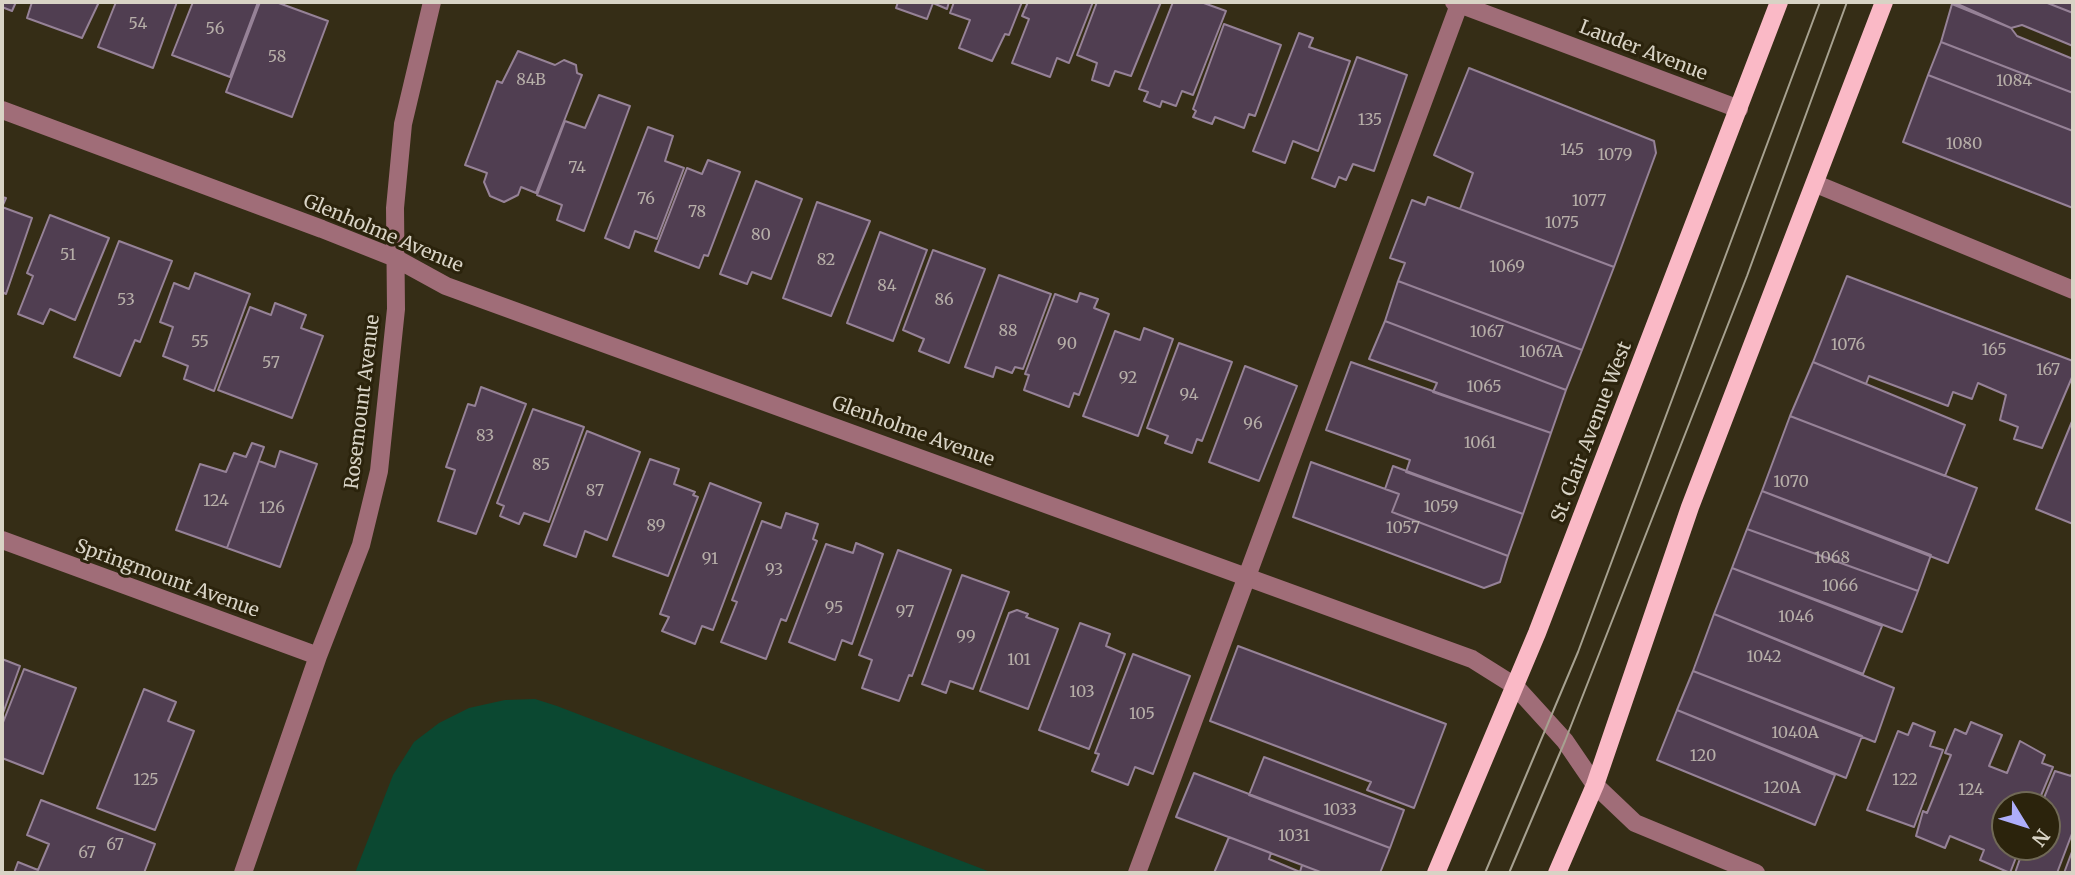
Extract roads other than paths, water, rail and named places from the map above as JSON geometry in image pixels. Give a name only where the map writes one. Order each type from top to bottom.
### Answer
[{"type":"main road","name":"St. Clair Avenue West","points":[[1436,873],[1515,686],[1779,2]]},
{"type":"main road","points":[[1557,873],[1595,785],[1690,507],[1884,2]]},
{"type":"street","name":"Rosemount Avenue","points":[[243,873],[318,656],[361,545],[379,471],[396,309],[395,208],[403,124],[432,2]]},
{"type":"street","name":"Lauder Avenue","points":[[1458,2],[1739,109]]},
{"type":"street","points":[[1138,873],[1249,577],[1458,2]]},
{"type":"street","name":"Glenholme Avenue","points":[[2,110],[395,258],[446,286],[1472,659],[1515,686],[1565,741],[1595,785],[1635,823],[1756,873]]},
{"type":"street","points":[[1816,184],[2073,290]]},
{"type":"street","name":"Springmount Avenue","points":[[2,540],[318,656]]},
{"type":"tram line","points":[[1485,873],[1578,652],[1820,2]]},
{"type":"tram line","points":[[1509,873],[1565,741],[1747,276],[1847,2]]}]
